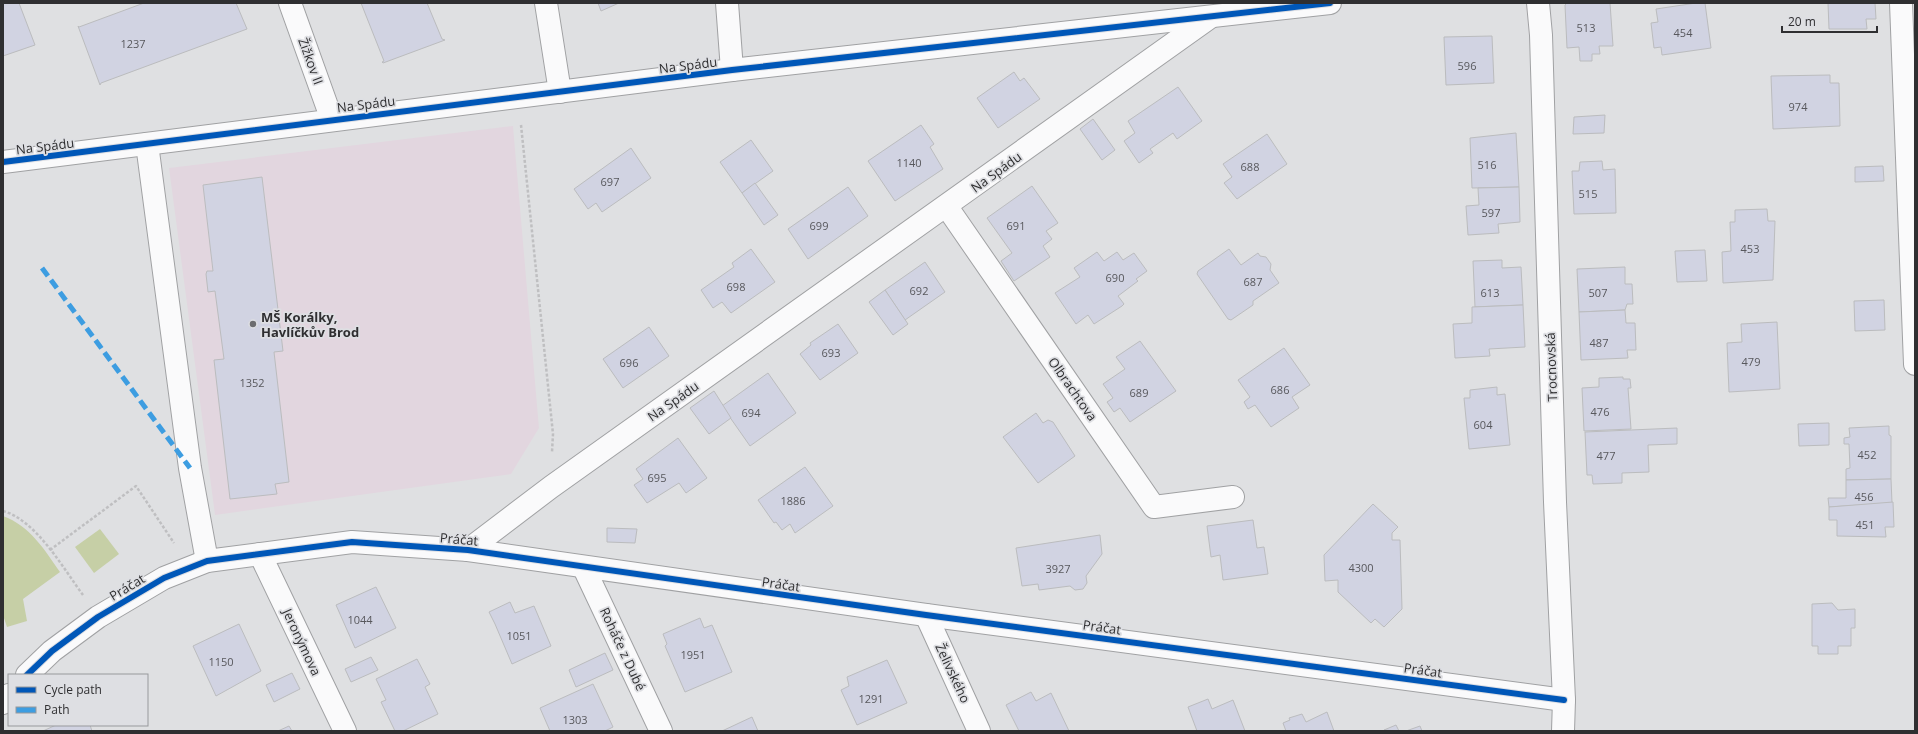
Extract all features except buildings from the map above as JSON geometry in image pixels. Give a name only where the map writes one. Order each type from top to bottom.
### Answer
[{"type":"street","name":"Žižkov II","points":[[290,3],[332,120]]},
{"type":"street","points":[[546,3],[560,92]]},
{"type":"street","points":[[727,3],[732,70]]},
{"type":"street","name":"Na Spádu","points":[[3,162],[732,70],[1210,18],[1330,3]]},
{"type":"street","name":"Trocnovská","points":[[1538,3],[1564,700],[1563,731]]},
{"type":"street","points":[[1901,3],[1915,364]]},
{"type":"street","name":"Na Spádu","points":[[468,550],[551,487],[947,207],[1210,18]]},
{"type":"street","points":[[147,144],[190,468],[199,564]]},
{"type":"street","name":"Olbrachtova","points":[[947,207],[1154,507],[1233,497]]},
{"type":"street","name":"Práčat","points":[[28,674],[52,650],[98,617],[164,578],[199,564],[260,554],[352,542],[468,550],[584,568],[926,615],[1564,700]]},
{"type":"street","name":"Jeronýmova","points":[[260,554],[345,731]]},
{"type":"street","name":"Roháče z Dubé","points":[[584,568],[661,731]]},
{"type":"street","name":"Želivského","points":[[926,615],[979,731]]},
{"type":"path","points":[[518,97],[553,434],[551,487]]},
{"type":"path","points":[[50,550],[136,486],[199,564]]},
{"type":"path","points":[[3,511],[11,513],[26,523],[50,550],[85,597]]},
{"type":"shaded area","points":[[513,126],[539,428],[511,474],[215,515],[169,168]]},
{"type":"green space","points":[[3,516],[13,520],[29,532],[36,539],[60,572],[23,599],[27,621],[7,627],[3,615]]},
{"type":"green space","points":[[100,529],[119,554],[94,573],[75,547]]},
{"type":"marked path","points":[[42,268],[190,468]]},
{"type":"cycle path","points":[[3,162],[732,70],[1330,3]]},
{"type":"cycle path","points":[[28,674],[52,651],[98,617],[164,578],[207,561],[352,542],[468,550],[926,615],[1564,700]]},
{"type":"place","name":"MŠ Korálky, Havlíčkův Brod","points":[[253,324]]}]
